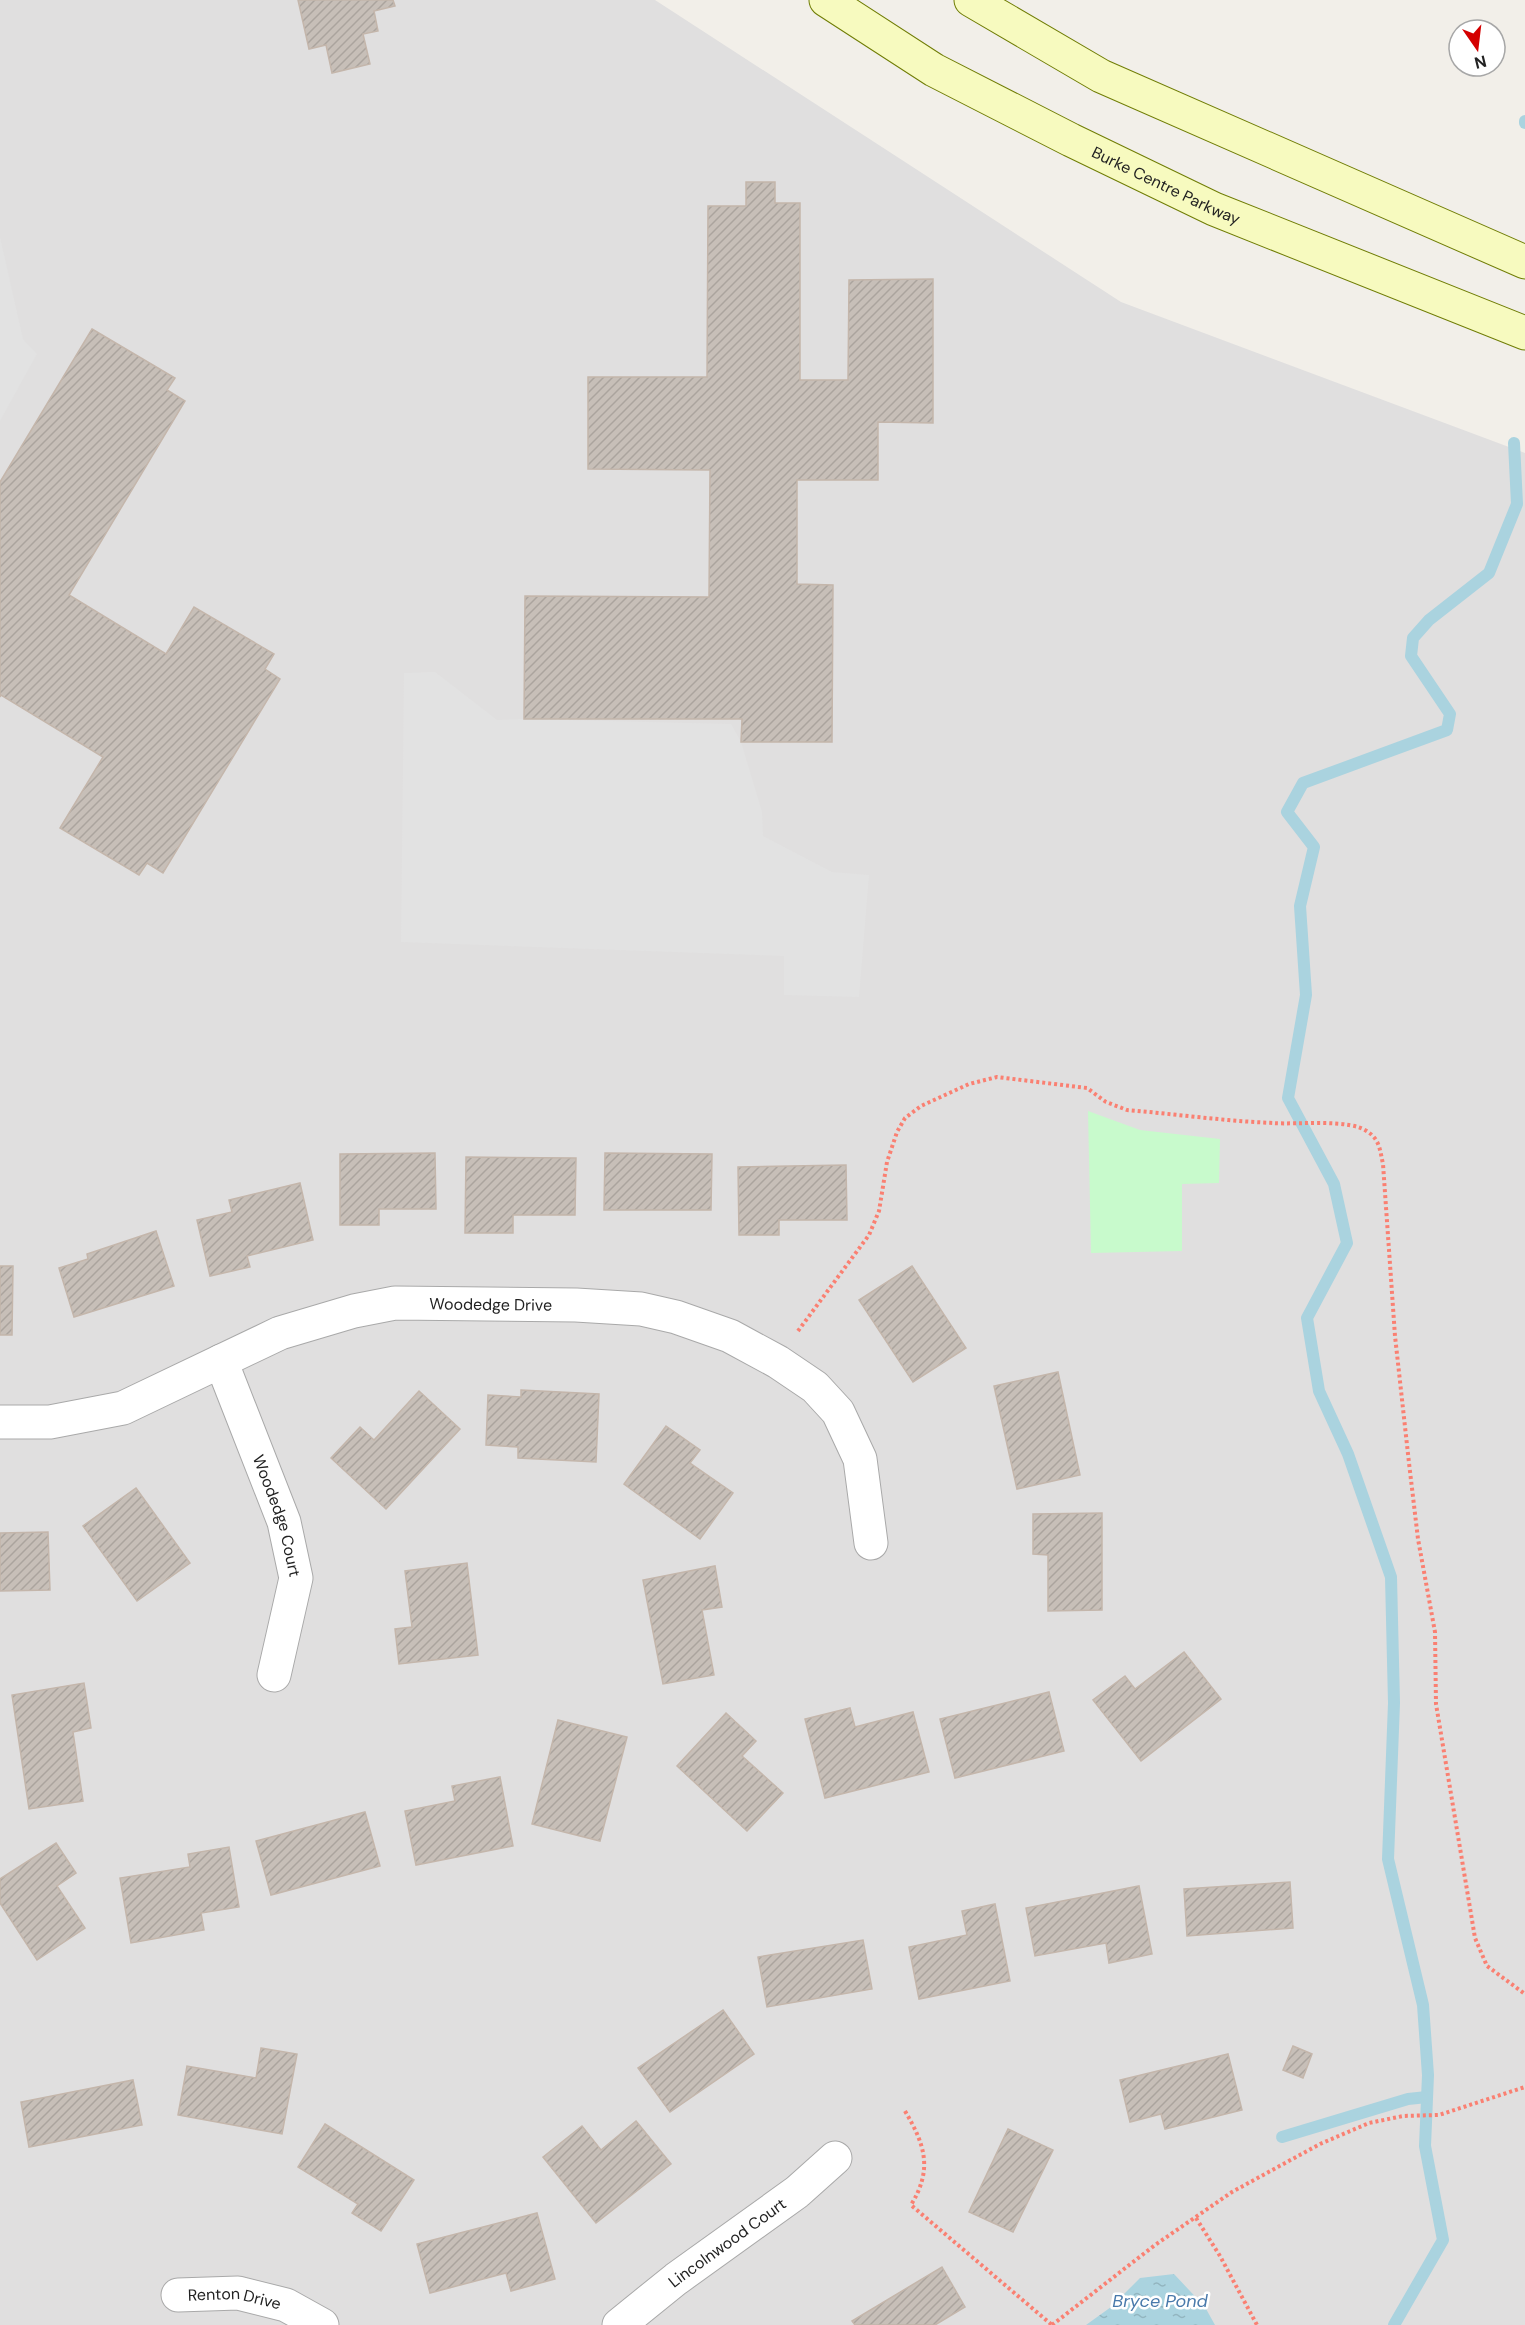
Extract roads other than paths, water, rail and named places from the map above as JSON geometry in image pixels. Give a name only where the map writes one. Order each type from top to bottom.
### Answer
[{"type":"main road","name":"Burke Centre Parkway","points":[[825,0],[934,70],[1071,140],[1215,209],[1525,333]]},
{"type":"main road","points":[[971,0],[1101,76],[1525,262]]},
{"type":"street","name":"Woodedge Drive","points":[[0,1422],[50,1422],[123,1408],[280,1333],[354,1311],[395,1303],[576,1305],[641,1309],[676,1317],[730,1336],[778,1362],[815,1387],[838,1412],[860,1459],[871,1543]]},
{"type":"street","name":"Woodedge Court","points":[[221,1361],[284,1522],[296,1578],[274,1675]]},
{"type":"street","name":"Lincolnwood Court","points":[[619,2325],[676,2279],[797,2192],[835,2158]]},
{"type":"street","name":"Renton Drive","points":[[178,2295],[238,2293],[286,2305],[322,2325]]},
{"type":"water","name":"Bryce Pond","points":[[1174,2274],[1205,2307],[1215,2325],[1086,2325],[1111,2307],[1140,2278]]},
{"type":"waterway","points":[[1394,2325],[1443,2240],[1425,2146],[1428,2075],[1423,2005],[1388,1859],[1394,1703],[1391,1577],[1348,1454],[1319,1391],[1307,1318],[1347,1243],[1334,1184],[1288,1098],[1306,995],[1300,906],[1314,847],[1287,812],[1303,783],[1447,730],[1450,714],[1411,656],[1413,638],[1429,620],[1489,573],[1517,504],[1514,443]]},
{"type":"waterway","points":[[1282,2137],[1408,2099],[1427,2097]]}]
